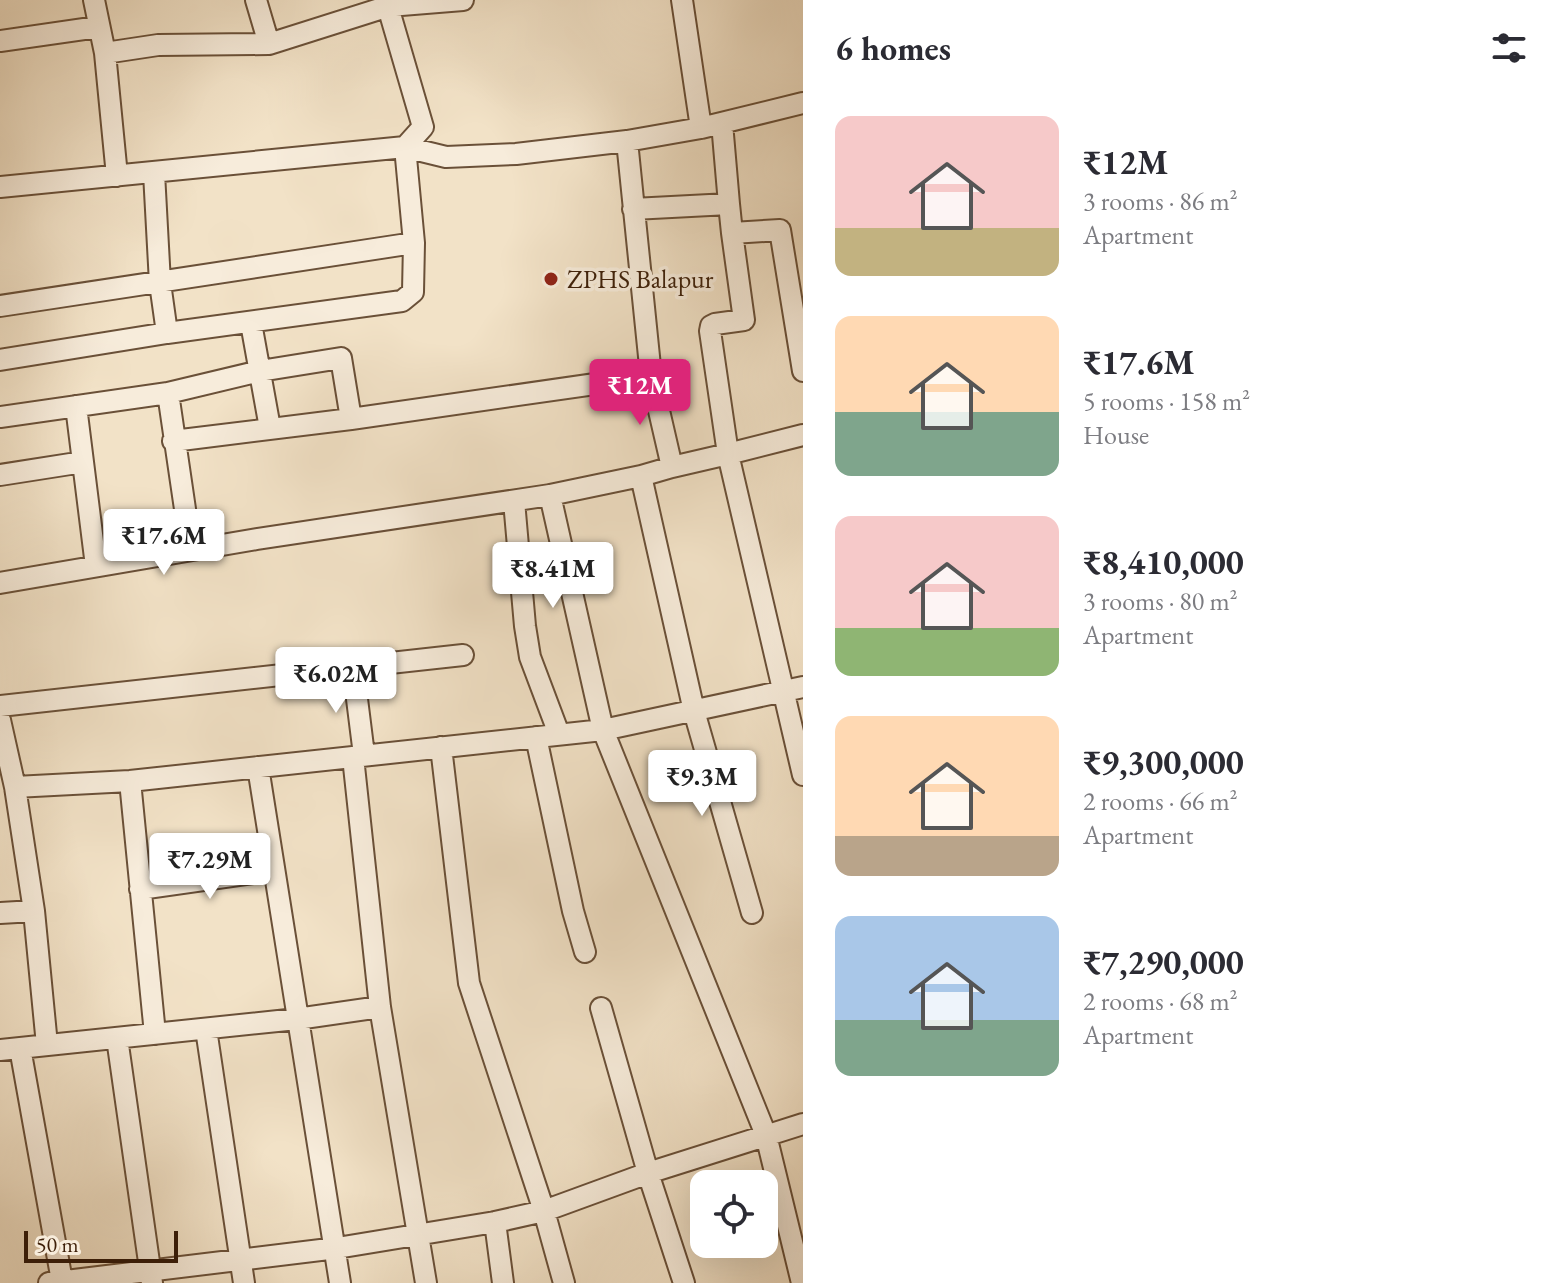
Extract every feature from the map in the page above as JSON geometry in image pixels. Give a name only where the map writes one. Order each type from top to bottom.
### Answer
[{"type":"street","points":[[94,0],[105,53],[117,176]]},
{"type":"street","points":[[256,0],[269,44]]},
{"type":"street","points":[[105,53],[158,45],[269,44],[388,3],[463,0]]},
{"type":"street","points":[[682,0],[701,128]]},
{"type":"street","points":[[0,360],[167,333],[402,301],[413,292],[414,243],[405,147],[423,127],[388,3]]},
{"type":"street","points":[[0,41],[98,27]]},
{"type":"street","points":[[0,187],[405,147],[446,157],[516,154],[627,141],[701,128],[803,103]]},
{"type":"street","points":[[722,123],[744,320],[715,324],[710,331],[728,454],[794,690],[802,765]]},
{"type":"street","points":[[627,141],[651,376],[672,467]]},
{"type":"street","points":[[154,173],[160,283],[167,333]]},
{"type":"street","points":[[633,209],[729,204]]},
{"type":"street","points":[[732,233],[780,230],[803,371]]},
{"type":"street","points":[[0,306],[414,243]]},
{"type":"street","points":[[251,323],[270,428]]},
{"type":"street","points":[[0,417],[168,393],[260,371],[341,358],[351,419]]},
{"type":"street","points":[[173,441],[651,376]]},
{"type":"street","points":[[168,393],[191,550]]},
{"type":"street","points":[[76,406],[96,566]]},
{"type":"street","points":[[0,583],[191,550],[550,495],[641,476],[803,435]]},
{"type":"street","points":[[0,475],[83,462]]},
{"type":"street","points":[[641,476],[694,711],[752,913]]},
{"type":"street","points":[[550,495],[603,730],[766,1135],[802,1283]]},
{"type":"street","points":[[514,501],[527,642],[540,687],[559,734]]},
{"type":"street","points":[[0,706],[463,655]]},
{"type":"street","points":[[353,667],[380,1007],[426,1283]]},
{"type":"street","points":[[15,787],[130,781],[603,730],[794,690]]},
{"type":"street","points":[[0,720],[15,787],[34,911],[47,1045]]},
{"type":"street","points":[[536,737],[573,911],[585,952]]},
{"type":"street","points":[[441,747],[469,983],[544,1211],[564,1283]]},
{"type":"street","points":[[258,767],[337,1248],[340,1283]]},
{"type":"street","points":[[130,781],[155,1034]]},
{"type":"street","points":[[140,889],[274,870]]},
{"type":"street","points":[[0,913],[34,911]]},
{"type":"street","points":[[380,1007],[297,1019],[10,1049],[56,1282],[151,1276],[240,1259],[416,1237],[495,1222],[544,1211],[648,1173],[803,1124]]},
{"type":"street","points":[[601,1008],[648,1173],[684,1283]]},
{"type":"street","points":[[206,1029],[244,1283]]},
{"type":"street","points":[[117,1038],[151,1276]]},
{"type":"street","points":[[495,1222],[503,1283]]},
{"type":"place","name":"ZPHS Balapur","points":[[551,279]]}]
